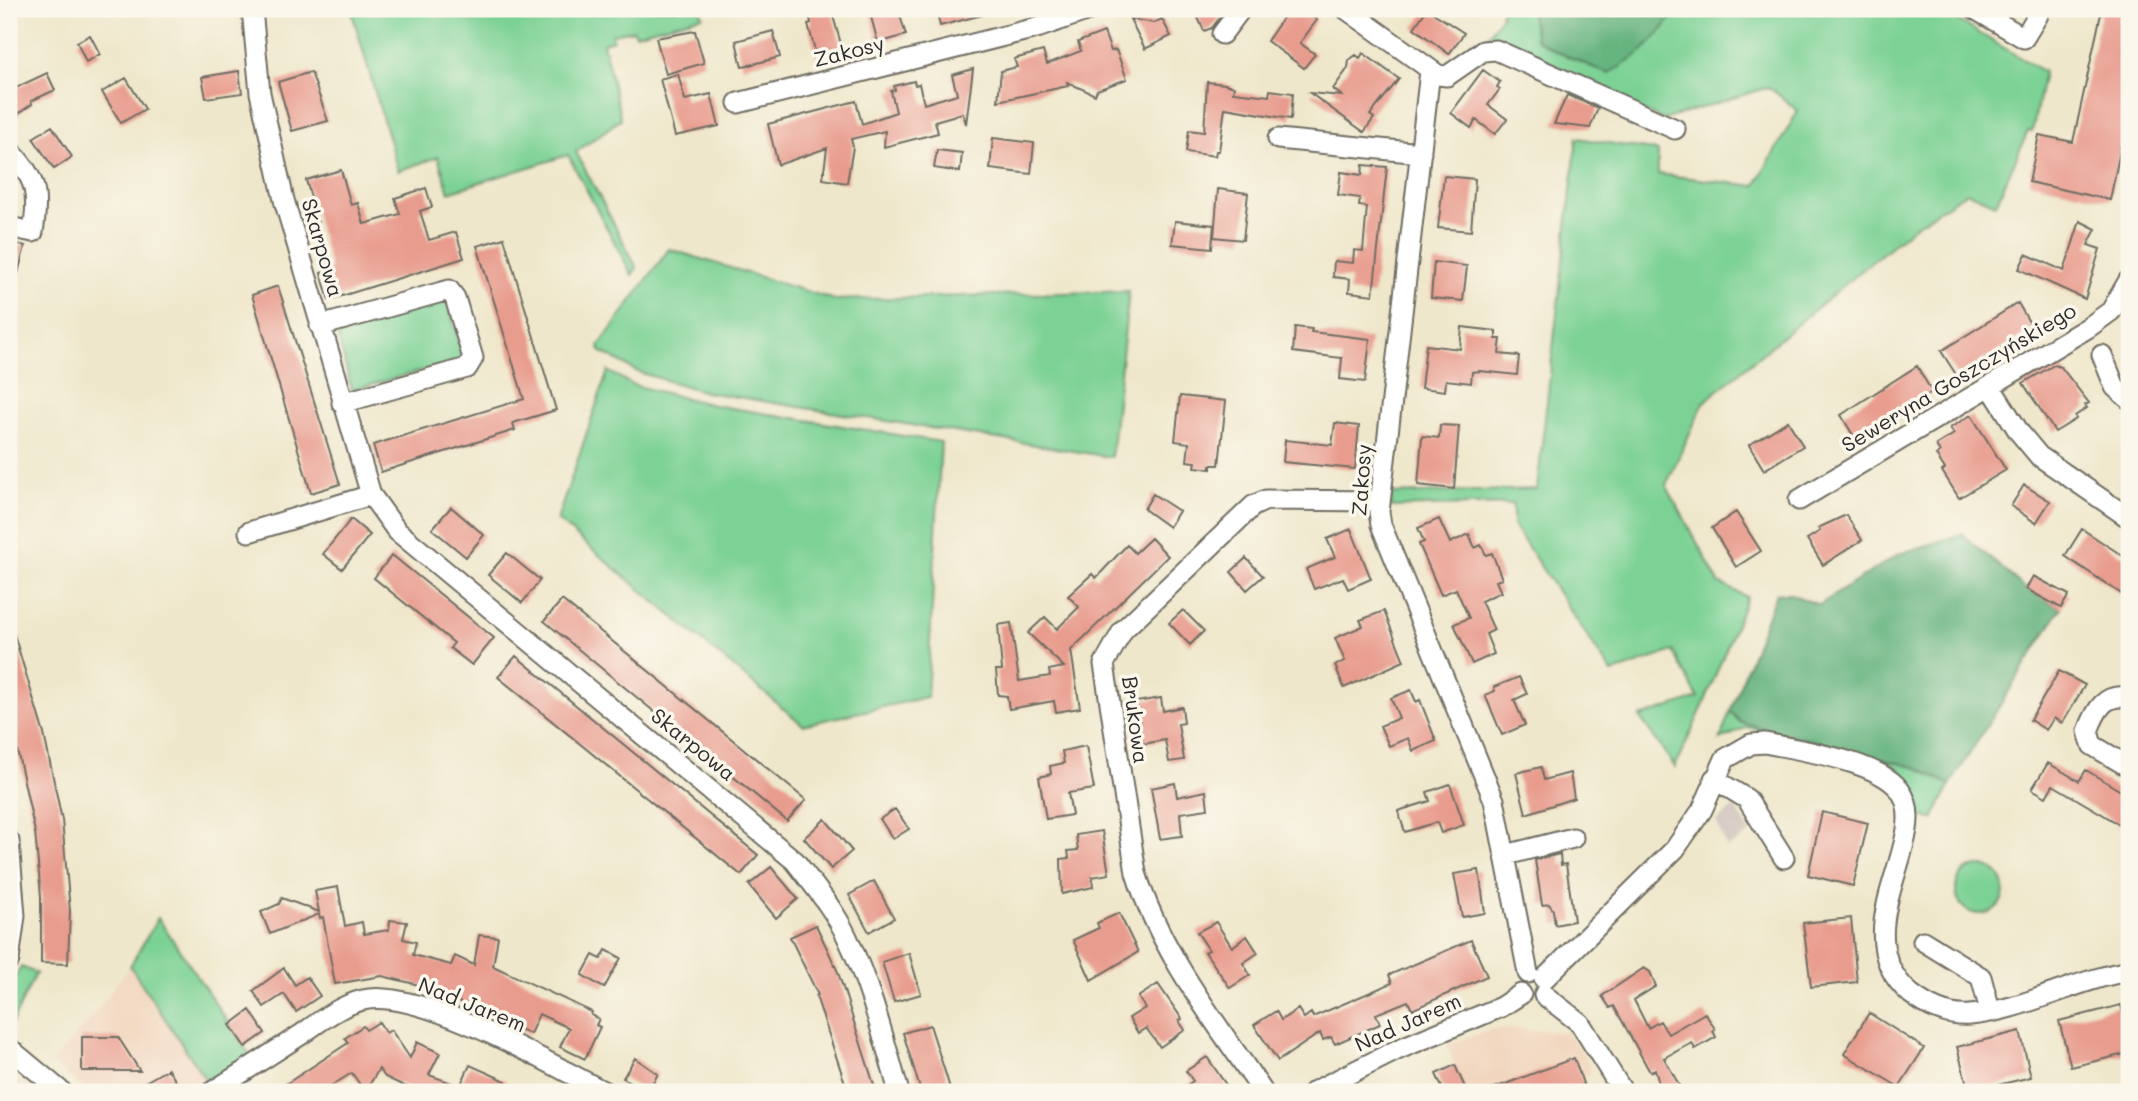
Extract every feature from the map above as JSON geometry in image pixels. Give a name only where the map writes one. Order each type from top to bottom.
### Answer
[{"type":"street","name":"Skarpowa","points":[[252,9],[260,93],[270,142],[296,246],[371,495],[397,531],[795,861],[828,903],[847,936],[867,986],[900,1092]]},
{"type":"street","name":"Zakosy","points":[[738,103],[1040,27],[1092,9]]},
{"type":"street","points":[[1222,34],[1241,9]]},
{"type":"street","points":[[1346,9],[1430,71],[1447,76],[1483,51],[1496,50],[1675,129]]},
{"type":"street","points":[[1975,9],[2024,38],[2038,15]]},
{"type":"street","name":"Zakosy","points":[[1430,71],[1380,501],[1381,525],[1486,776],[1538,982]]},
{"type":"street","points":[[1278,139],[1421,153]]},
{"type":"street","points":[[9,150],[35,187],[37,207],[33,232],[9,228]]},
{"type":"street","name":"Seweryna Goszczyńskiego","points":[[1799,500],[2089,327],[2112,311],[2128,288]]},
{"type":"street","points":[[320,326],[449,290],[455,298],[473,358],[467,368],[342,403]]},
{"type":"street","points":[[2102,355],[2115,387],[2129,399]]},
{"type":"street","points":[[1990,386],[2018,432],[2039,456],[2129,518]]},
{"type":"street","points":[[249,532],[371,495]]},
{"type":"street","name":"Brukowa","points":[[1263,1092],[1173,958],[1144,899],[1131,846],[1104,664],[1123,630],[1253,506],[1266,500],[1380,501]]},
{"type":"street","points":[[2129,698],[2109,698],[2102,703],[2088,731],[2092,745],[2129,767]]},
{"type":"street","points":[[1623,1092],[1580,1023],[1538,982],[1675,849],[1702,810],[1725,759],[1751,744],[1765,744],[1873,770],[1896,785],[1906,802],[1908,816],[1883,927],[1886,958],[1894,975],[1925,1005],[1968,1015],[2129,971]]},
{"type":"street","points":[[1714,779],[1747,799],[1784,858]]},
{"type":"street","points":[[1506,855],[1573,838]]},
{"type":"street","points":[[9,841],[15,916],[9,960]]},
{"type":"street","points":[[1923,941],[1981,977],[1990,1011]]},
{"type":"street","name":"Nad Jarem","points":[[1313,1092],[1399,1049],[1501,1007],[1521,994],[1533,1000],[1538,982]]},
{"type":"street","name":"Nad Jarem","points":[[212,1092],[336,1011],[360,1000],[380,997],[410,1002],[450,1017],[605,1092]]},
{"type":"street","points":[[9,1048],[39,1085],[62,1092]]},
{"type":"shaded area","points":[[1735,807],[1751,833],[1727,848],[1716,821]]},
{"type":"shaded area","points":[[130,966],[208,1083],[195,1092],[90,1092],[51,1063],[87,1023]]},
{"type":"shaded area","points":[[1514,1028],[1568,1033],[1587,1060],[1591,1072],[1582,1076],[1587,1092],[1467,1092],[1446,1045],[1492,1029]]},
{"type":"green space","points":[[351,9],[700,9],[703,16],[635,34],[634,30],[612,34],[613,40],[603,43],[621,119],[576,152],[637,268],[632,275],[568,155],[449,192],[438,157],[398,171]]},
{"type":"green space","points":[[1502,9],[1530,9],[1536,39],[1558,52],[1607,73],[1644,48],[1676,9],[1939,9],[2044,72],[2032,132],[2028,131],[1996,204],[1967,192],[1916,225],[1704,402],[1666,485],[1719,583],[1747,597],[1675,767],[1640,717],[1698,698],[1673,651],[1612,673],[1513,525],[1513,504],[1390,507],[1392,494],[1537,489],[1577,138],[1658,151],[1658,174],[1755,186],[1798,111],[1769,87],[1663,120],[1484,41],[1501,17]]},
{"type":"green space","points":[[1530,9],[1676,9],[1663,29],[1647,46],[1608,74],[1536,39]]},
{"type":"green space","points":[[669,249],[835,300],[1129,291],[1111,457],[706,392],[638,372],[600,351],[599,346]]},
{"type":"green space","points":[[447,299],[464,359],[352,390],[336,330]]},
{"type":"green space","points":[[608,371],[633,385],[713,405],[941,442],[927,697],[803,725],[557,520]]},
{"type":"green space","points":[[1962,534],[2026,589],[2061,608],[1950,785],[1918,768],[1740,722],[1730,711],[1776,594],[1788,593],[1819,605],[1899,554]]},
{"type":"green space","points":[[1730,711],[1740,722],[1918,768],[1950,785],[1933,819],[1919,816],[1919,800],[1914,787],[1899,769],[1887,762],[1747,727],[1720,740]]},
{"type":"green space","points":[[1980,866],[1989,867],[1997,873],[2003,881],[2003,899],[1997,907],[1989,913],[1980,914],[1971,913],[1963,907],[1957,899],[1956,890],[1957,881],[1963,873],[1971,867]]},
{"type":"green space","points":[[158,918],[250,1055],[208,1083],[130,966]]},
{"type":"green space","points":[[21,967],[36,973],[9,1029],[9,988]]},
{"type":"building","points":[[808,9],[831,9],[843,51],[817,58],[808,24],[811,23]]},
{"type":"building","points":[[869,9],[898,9],[906,35],[878,43]]},
{"type":"building","points":[[936,9],[986,9],[986,14],[940,26]]},
{"type":"building","points":[[1194,9],[1226,9],[1212,28],[1204,31]]},
{"type":"building","points":[[1289,9],[1303,9],[1317,20],[1300,43],[1315,54],[1304,68],[1267,41]]},
{"type":"building","points":[[1427,9],[1464,33],[1449,54],[1414,28]]},
{"type":"building","points":[[2102,9],[2129,9],[2129,111],[2125,129],[2129,131],[2126,147],[2121,146],[2110,200],[2029,182],[2039,135],[2073,142]]},
{"type":"building","points":[[1130,19],[1154,23],[1162,19],[1171,36],[1145,49]]},
{"type":"building","points":[[695,31],[704,63],[666,74],[656,38]]},
{"type":"building","points":[[773,31],[780,57],[742,67],[736,41]]},
{"type":"building","points":[[1104,32],[1111,51],[1116,50],[1127,79],[1097,90],[1095,95],[1067,82],[1068,86],[998,101],[1001,71],[1017,67],[1014,59],[1043,51],[1047,64],[1081,51],[1078,42]]},
{"type":"building","points":[[90,35],[100,54],[86,62],[77,42]]},
{"type":"building","points":[[1363,53],[1399,79],[1370,115],[1374,118],[1364,132],[1310,93],[1342,96],[1333,89],[1348,68],[1349,60],[1356,55],[1360,58]]},
{"type":"building","points":[[973,69],[966,124],[963,113],[935,121],[938,133],[884,147],[885,131],[851,139],[853,147],[847,183],[823,179],[827,148],[778,165],[768,124],[856,101],[862,124],[896,112],[891,91],[895,90],[894,86],[914,81],[915,85],[919,84],[924,104],[957,94],[952,75]]},
{"type":"building","points":[[1483,70],[1500,82],[1497,87],[1500,89],[1488,105],[1507,119],[1495,134],[1476,120],[1471,128],[1451,113]]},
{"type":"building","points":[[239,71],[242,93],[206,98],[202,77]]},
{"type":"building","points":[[311,72],[328,121],[292,131],[278,82]]},
{"type":"building","points":[[47,73],[55,90],[31,101],[32,104],[9,120],[9,91]]},
{"type":"building","points":[[678,74],[685,100],[711,94],[719,126],[675,136],[660,79]]},
{"type":"building","points":[[126,78],[145,109],[121,123],[102,92]]},
{"type":"building","points":[[1207,82],[1234,87],[1233,92],[1269,96],[1270,90],[1293,93],[1291,119],[1225,108],[1219,151],[1216,151],[1215,156],[1186,152],[1189,130],[1204,132]]},
{"type":"building","points":[[1567,95],[1598,108],[1590,128],[1554,124]]},
{"type":"building","points":[[52,126],[72,157],[54,169],[33,138]]},
{"type":"building","points":[[993,138],[1034,143],[1031,174],[990,169]]},
{"type":"building","points":[[937,150],[962,153],[960,172],[934,168]]},
{"type":"building","points":[[1363,165],[1387,167],[1373,295],[1349,292],[1350,279],[1333,277],[1334,261],[1353,263],[1354,250],[1363,251],[1367,207],[1359,206],[1360,198],[1338,195],[1341,172],[1362,175]]},
{"type":"building","points":[[341,170],[351,205],[358,203],[364,224],[400,214],[395,198],[426,188],[432,207],[420,211],[429,240],[456,232],[464,258],[329,300],[321,273],[331,270],[306,180]]},
{"type":"building","points":[[1444,176],[1475,179],[1471,231],[1438,228]]},
{"type":"building","points":[[1218,189],[1248,193],[1243,240],[1214,237]]},
{"type":"building","points":[[1175,221],[1214,225],[1212,248],[1172,244]]},
{"type":"building","points":[[2080,221],[2096,229],[2088,245],[2100,249],[2085,299],[2019,269],[2026,254],[2064,271]]},
{"type":"building","points":[[504,238],[556,410],[513,423],[515,430],[381,472],[373,445],[524,399],[477,246]]},
{"type":"building","points":[[9,242],[25,246],[14,289],[9,288]]},
{"type":"building","points":[[1434,262],[1467,266],[1463,301],[1431,298]]},
{"type":"building","points":[[278,286],[340,484],[311,493],[252,295]]},
{"type":"building","points":[[2018,303],[2033,329],[1957,376],[1941,351]]},
{"type":"building","points":[[1295,327],[1312,329],[1311,332],[1370,339],[1365,382],[1340,379],[1342,358],[1293,352]]},
{"type":"building","points":[[1462,327],[1496,331],[1496,339],[1501,339],[1499,354],[1519,356],[1517,375],[1472,372],[1471,383],[1446,380],[1445,391],[1421,388],[1426,345],[1460,349]]},
{"type":"building","points":[[2054,365],[2061,367],[2089,403],[2085,405],[2087,408],[2075,416],[2076,419],[2055,432],[2023,383]]},
{"type":"building","points":[[1917,366],[1932,392],[1856,440],[1841,415]]},
{"type":"building","points":[[1180,396],[1226,401],[1219,465],[1211,465],[1211,469],[1195,467],[1196,462],[1187,461],[1189,443],[1175,441]]},
{"type":"building","points":[[1971,415],[2006,470],[1959,498],[1942,471],[1945,469],[1936,455],[1940,452],[1936,445],[1954,434],[1950,428]]},
{"type":"building","points":[[1788,421],[1803,446],[1764,470],[1749,445]]},
{"type":"building","points":[[1335,423],[1359,426],[1355,469],[1283,462],[1285,440],[1332,445]]},
{"type":"building","points":[[1440,425],[1459,426],[1454,489],[1418,485],[1422,436],[1439,438]]},
{"type":"building","points":[[2024,485],[2050,501],[2036,523],[2011,506]]},
{"type":"building","points":[[1153,494],[1179,511],[1169,527],[1144,509]]},
{"type":"building","points":[[451,507],[484,535],[466,557],[432,529]]},
{"type":"building","points":[[1736,512],[1761,551],[1736,567],[1712,528]]},
{"type":"building","points":[[1846,515],[1862,540],[1823,565],[1807,539],[1820,531],[1818,528]]},
{"type":"building","points":[[351,519],[370,535],[342,569],[323,554]]},
{"type":"building","points":[[1439,519],[1450,543],[1469,534],[1475,548],[1481,545],[1486,555],[1492,553],[1502,579],[1496,581],[1501,592],[1481,601],[1494,630],[1486,634],[1494,654],[1472,664],[1454,624],[1469,618],[1456,589],[1441,595],[1419,544],[1424,542],[1418,528]]},
{"type":"building","points":[[1351,529],[1371,579],[1348,589],[1343,578],[1314,589],[1306,569],[1335,557],[1327,539]]},
{"type":"building","points":[[2082,529],[2129,560],[2129,599],[2065,556]]},
{"type":"building","points":[[1151,538],[1168,556],[1071,650],[1080,708],[1056,712],[1054,701],[1009,709],[1007,696],[998,695],[996,670],[1002,670],[998,625],[1011,623],[1019,681],[1050,676],[1049,670],[1064,667],[1028,633],[1045,617],[1057,629],[1079,607],[1068,596],[1092,574],[1096,578],[1127,545],[1135,553]]},
{"type":"building","points":[[507,553],[540,580],[522,603],[488,575]]},
{"type":"building","points":[[392,555],[494,638],[472,665],[450,648],[454,643],[374,578]]},
{"type":"building","points":[[1246,558],[1263,576],[1247,590],[1231,572]]},
{"type":"building","points":[[2033,576],[2069,595],[2061,608],[2026,589]]},
{"type":"building","points":[[562,600],[806,800],[787,821],[544,621]]},
{"type":"building","points":[[1183,610],[1204,631],[1190,645],[1169,623]]},
{"type":"building","points":[[1384,611],[1404,661],[1344,688],[1335,665],[1345,661],[1335,638],[1363,626],[1360,620]]},
{"type":"building","points":[[13,631],[44,734],[62,820],[70,911],[68,964],[41,963],[41,897],[35,832],[9,713],[9,632]]},
{"type":"building","points":[[516,656],[758,855],[741,875],[498,677]]},
{"type":"building","points":[[2059,671],[2085,685],[2062,723],[2054,718],[2046,730],[2030,720]]},
{"type":"building","points":[[1519,677],[1527,694],[1514,700],[1525,725],[1502,735],[1485,695],[1495,691],[1494,687]]},
{"type":"building","points":[[1411,690],[1416,702],[1420,700],[1436,741],[1413,751],[1408,738],[1389,746],[1380,726],[1399,718],[1391,698]]},
{"type":"building","points":[[1161,698],[1163,711],[1182,707],[1184,723],[1178,724],[1184,760],[1169,762],[1165,740],[1143,744],[1136,702]]},
{"type":"building","points":[[1086,746],[1094,789],[1068,793],[1072,815],[1046,819],[1039,777],[1051,774],[1050,766],[1064,763],[1062,751]]},
{"type":"building","points":[[2048,763],[2079,781],[2086,770],[2129,796],[2129,830],[2053,785],[2046,797],[2032,789]]},
{"type":"building","points":[[1541,767],[1544,780],[1570,773],[1574,798],[1526,814],[1516,773]]},
{"type":"building","points":[[1175,783],[1177,797],[1206,791],[1208,809],[1180,813],[1182,836],[1160,839],[1151,788]]},
{"type":"building","points":[[1450,784],[1464,825],[1441,833],[1437,822],[1405,832],[1398,811],[1430,801],[1427,792]]},
{"type":"building","points":[[895,809],[909,829],[893,839],[880,819]]},
{"type":"building","points":[[1822,812],[1868,823],[1853,886],[1808,875]]},
{"type":"building","points":[[825,819],[852,851],[831,869],[804,838]]},
{"type":"building","points":[[1102,831],[1109,874],[1092,877],[1093,887],[1062,894],[1061,859],[1069,858],[1068,851],[1078,850],[1076,835]]},
{"type":"building","points":[[1560,854],[1561,865],[1566,864],[1574,921],[1555,925],[1553,910],[1549,904],[1542,905],[1535,860]]},
{"type":"building","points":[[771,867],[798,899],[776,918],[749,885]]},
{"type":"building","points":[[1479,870],[1485,913],[1462,917],[1454,874]]},
{"type":"building","points":[[874,881],[894,918],[869,932],[849,895]]},
{"type":"building","points":[[338,887],[345,926],[362,922],[364,934],[389,930],[390,920],[407,922],[403,939],[416,942],[413,955],[451,965],[455,956],[474,965],[479,935],[498,937],[493,966],[592,1012],[591,1015],[599,1019],[596,1025],[600,1027],[585,1059],[560,1047],[569,1028],[539,1014],[530,1034],[443,995],[444,991],[382,976],[335,984],[323,917],[320,918],[319,914],[270,934],[261,912],[279,904],[282,898],[319,912],[315,891]]},
{"type":"building","points":[[1119,913],[1138,952],[1091,980],[1073,940],[1099,928],[1097,923]]},
{"type":"building","points":[[1851,918],[1857,982],[1811,987],[1803,923]]},
{"type":"building","points":[[1216,922],[1232,947],[1247,936],[1258,953],[1243,963],[1250,975],[1230,988],[1205,952],[1209,950],[1197,932]]},
{"type":"building","points":[[816,925],[838,972],[875,1088],[863,1092],[848,1092],[816,996],[818,995],[790,937]]},
{"type":"building","points":[[1471,940],[1487,976],[1412,1010],[1408,1001],[1376,1014],[1380,1024],[1335,1044],[1331,1037],[1323,1040],[1320,1033],[1278,1061],[1254,1025],[1276,1011],[1281,1020],[1298,1009],[1304,1018],[1311,1013],[1313,1017],[1392,983],[1389,975]]},
{"type":"building","points":[[606,950],[621,958],[604,988],[582,975],[593,955],[601,959]]},
{"type":"building","points":[[909,953],[921,994],[894,1002],[882,962]]},
{"type":"building","points":[[284,968],[295,985],[307,977],[320,996],[296,1012],[284,994],[264,1007],[253,991]]},
{"type":"building","points":[[1644,968],[1650,972],[1656,986],[1634,1000],[1648,1028],[1660,1021],[1668,1034],[1705,1013],[1715,1029],[1713,1031],[1716,1037],[1695,1049],[1692,1043],[1664,1058],[1683,1092],[1661,1092],[1655,1069],[1650,1072],[1614,1006],[1610,1008],[1602,996]]},
{"type":"building","points":[[1158,984],[1182,1019],[1179,1021],[1185,1030],[1160,1047],[1146,1028],[1138,1033],[1129,1018],[1145,1008],[1138,997]]},
{"type":"building","points":[[2121,1005],[2129,1036],[2129,1053],[2071,1067],[2059,1021]]},
{"type":"building","points":[[250,1010],[265,1033],[245,1047],[230,1025]]},
{"type":"building","points":[[1869,1013],[1924,1048],[1899,1087],[1844,1054]]},
{"type":"building","points":[[379,1022],[386,1033],[391,1030],[410,1058],[417,1042],[440,1053],[429,1075],[460,1086],[470,1065],[506,1081],[501,1092],[417,1092],[385,1077],[379,1069],[365,1092],[352,1073],[321,1092],[274,1092],[348,1043],[345,1038],[363,1026],[366,1030]]},
{"type":"building","points":[[930,1025],[951,1092],[921,1092],[903,1033]]},
{"type":"building","points":[[2020,1031],[2031,1077],[1969,1092],[1957,1047]]},
{"type":"building","points":[[82,1037],[118,1037],[140,1071],[82,1071]]},
{"type":"building","points":[[1207,1057],[1231,1092],[1177,1092],[1193,1081],[1186,1071]]},
{"type":"building","points":[[635,1058],[658,1074],[647,1092],[623,1078]]},
{"type":"building","points":[[1574,1058],[1586,1092],[1487,1091]]},
{"type":"building","points":[[1455,1065],[1467,1092],[1444,1092],[1436,1074]]},
{"type":"building","points":[[168,1069],[183,1092],[128,1092]]}]
